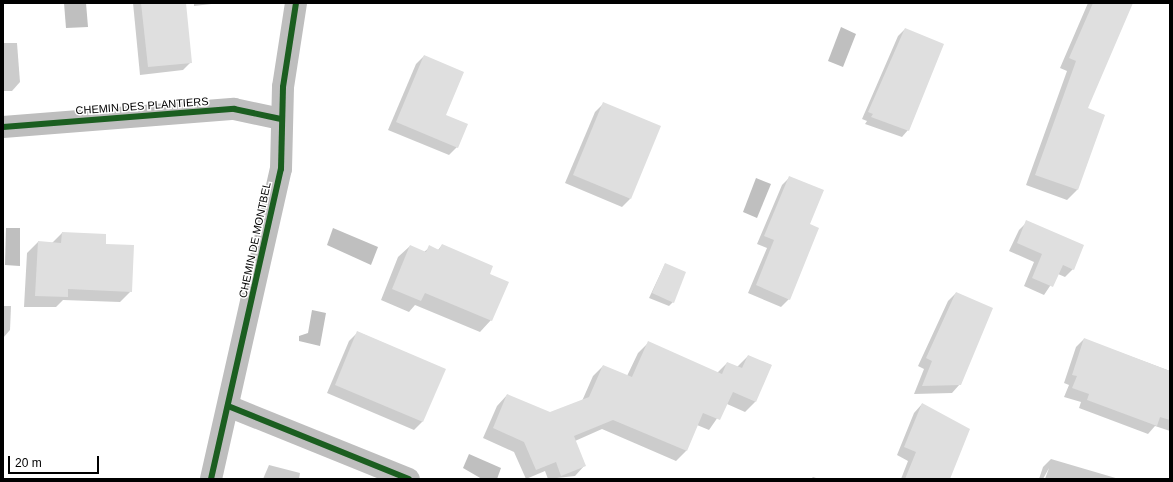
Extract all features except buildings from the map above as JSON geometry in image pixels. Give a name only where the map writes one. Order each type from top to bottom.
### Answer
[{"type":"street","name":"CHEMIN DE MONTBEL","points":[[211,479],[281,169],[281,119],[296,3]]},
{"type":"street","name":"CHEMIN DES PLANTIERS","points":[[3,127],[234,109],[281,119]]},
{"type":"street","points":[[228,406],[409,479]]},
{"type":"shaded area","points":[[64,3],[86,3],[88,27],[66,28]]},
{"type":"shaded area","points":[[841,27],[856,34],[843,67],[828,61]]},
{"type":"shaded area","points":[[756,178],[771,184],[757,218],[743,212]]},
{"type":"shaded area","points":[[6,228],[20,228],[20,266],[5,265]]},
{"type":"shaded area","points":[[333,228],[378,247],[371,265],[327,245]]},
{"type":"shaded area","points":[[312,310],[326,313],[320,346],[299,341],[299,336],[308,333]]},
{"type":"shaded area","points":[[469,454],[501,468],[497,479],[482,479],[463,468]]},
{"type":"cycle path","points":[[211,479],[281,169],[283,87],[296,3]]},
{"type":"cycle path","points":[[3,127],[234,109],[281,119]]},
{"type":"cycle path","points":[[228,406],[409,479]]}]
